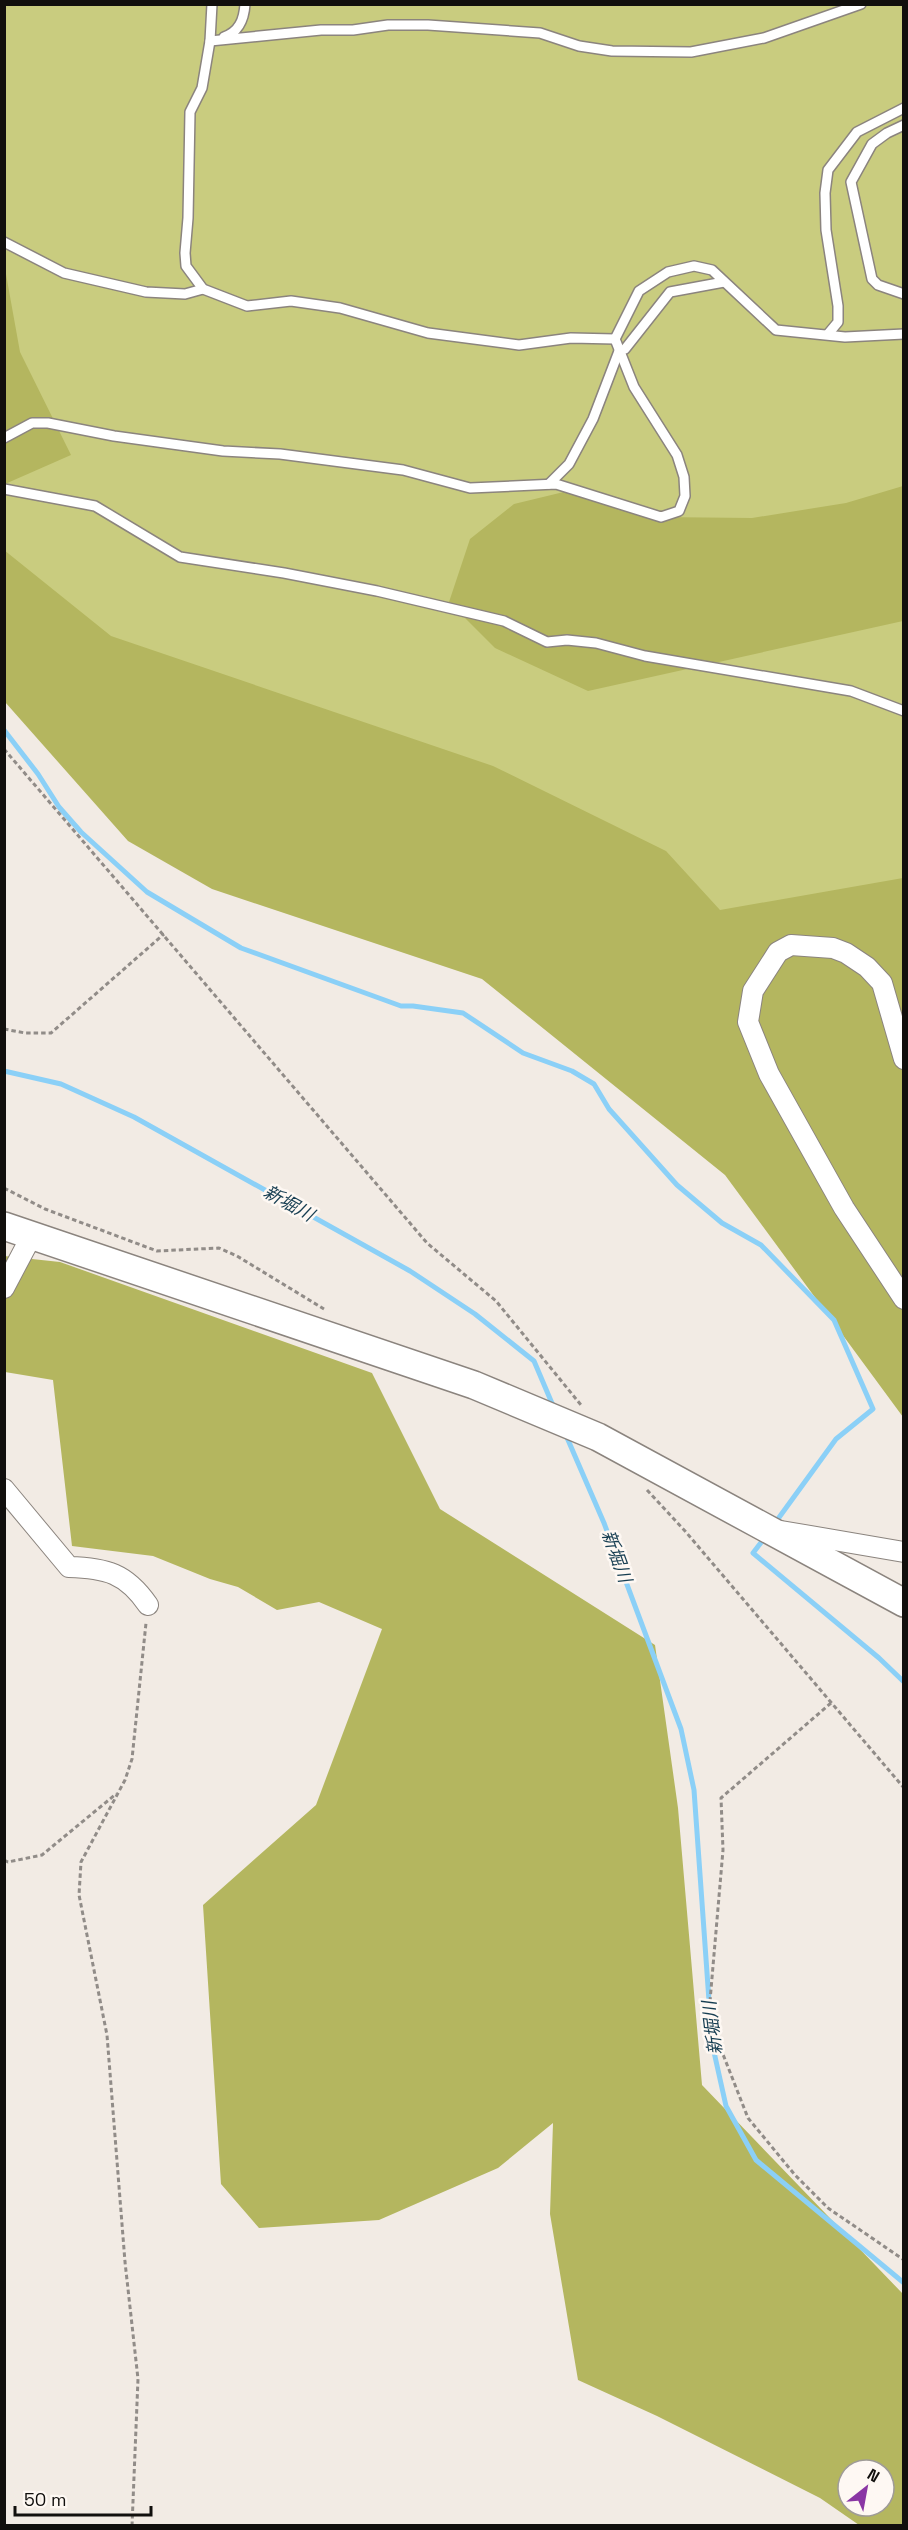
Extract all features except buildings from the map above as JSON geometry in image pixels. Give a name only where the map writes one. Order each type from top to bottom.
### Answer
[{"type":"street","points":[[903,1059],[882,983],[867,966],[846,953],[833,948],[791,945],[778,952],[753,991],[748,1022],[769,1074],[844,1208],[903,1299]]},
{"type":"street","points":[[4,1226],[474,1385],[598,1437],[903,1603]]},
{"type":"street","points":[[4,1288],[31,1237]]},
{"type":"street","points":[[4,1489],[69,1567],[102,1568],[136,1587],[148,1605]]},
{"type":"street","points":[[767,1529],[903,1551]]},
{"type":"lane","points":[[212,4],[210,41],[202,88],[190,112],[185,253],[186,266],[203,289],[247,306],[291,302],[340,308],[428,333],[519,345],[571,339],[615,339]]},
{"type":"lane","points":[[210,41],[233,34],[244,17],[245,4]]},
{"type":"lane","points":[[210,41],[398,25],[540,33],[579,46],[612,51],[691,52],[764,38],[861,4]]},
{"type":"lane","points":[[828,334],[838,322],[838,306],[826,230],[825,193],[828,170],[857,132],[903,108]]},
{"type":"lane","points":[[903,125],[886,133],[872,144],[851,182],[872,279],[878,285],[903,294]]},
{"type":"lane","points":[[4,243],[64,273],[146,292],[185,294],[203,289]]},
{"type":"lane","points":[[4,438],[32,423],[48,423],[114,436],[201,448],[280,454],[403,470],[470,488],[556,484],[661,517],[679,511],[685,496],[684,477],[677,455],[634,387],[615,339],[639,291],[668,272],[694,266],[712,270],[776,330],[828,334],[845,338],[903,334]]},
{"type":"lane","points":[[619,351],[625,349],[670,292],[724,282]]},
{"type":"lane","points":[[549,484],[569,464],[593,419],[619,351]]},
{"type":"lane","points":[[4,489],[95,506],[180,557],[284,573],[377,591],[504,621],[548,642],[567,640],[596,643],[645,656],[851,691],[903,711]]},
{"type":"path","points":[[4,749],[427,1243],[496,1301],[585,1411],[598,1437]]},
{"type":"path","points":[[4,1029],[25,1034],[51,1033],[164,934]]},
{"type":"path","points":[[4,1188],[45,1209],[157,1251],[219,1248],[237,1256],[331,1312]]},
{"type":"path","points":[[645,1488],[685,1531],[903,1788]]},
{"type":"path","points":[[132,2526],[138,2379],[125,2262],[107,2035],[80,1895],[81,1862],[118,1793],[132,1760],[148,1605]]},
{"type":"path","points":[[831,1703],[721,1798],[723,1850],[710,2001],[715,2034],[748,2118],[795,2175],[828,2208],[903,2260]]},
{"type":"path","points":[[4,1860],[9,1862],[42,1855],[118,1793]]},
{"type":"green space","points":[[5,5],[903,5],[903,945],[700,1022],[5,601]]},
{"type":"shaded area","points":[[4,263],[20,352],[71,455],[5,484]]},
{"type":"shaded area","points":[[903,486],[903,621],[588,691],[495,648],[449,602],[470,539],[514,504],[572,490],[657,517],[752,518],[846,503]]},
{"type":"shaded area","points":[[4,550],[111,636],[493,766],[666,851],[720,910],[903,878],[903,1417],[725,1175],[482,979],[212,889],[128,841],[5,702]]},
{"type":"shaded area","points":[[4,1256],[60,1262],[372,1373],[440,1509],[655,1645],[678,1808],[702,2085],[903,2294],[903,2525],[859,2525],[849,2518],[896,2518],[896,2458],[836,2458],[836,2509],[820,2498],[657,2416],[578,2380],[550,2214],[553,2123],[498,2168],[379,2220],[259,2228],[221,2184],[203,1905],[316,1805],[382,1629],[319,1602],[277,1610],[238,1587],[210,1579],[153,1556],[72,1546],[53,1380],[5,1372]]},
{"type":"waterway","points":[[4,730],[38,774],[59,807],[81,832],[147,892],[241,948],[401,1006],[463,1013],[523,1053],[572,1071],[594,1084],[609,1109],[677,1185],[722,1223],[761,1245],[834,1320],[873,1409],[836,1439],[775,1523]]},
{"type":"waterway","name":"新堀川","points":[[4,1071],[61,1084],[134,1117],[410,1271],[475,1314],[534,1361],[554,1408]]},
{"type":"waterway","name":"新堀川","points":[[565,1433],[604,1523],[681,1729],[694,1790],[712,2043],[726,2106],[756,2160],[904,2283]]},
{"type":"waterway","points":[[766,1536],[753,1553],[879,1658],[904,1682]]}]
